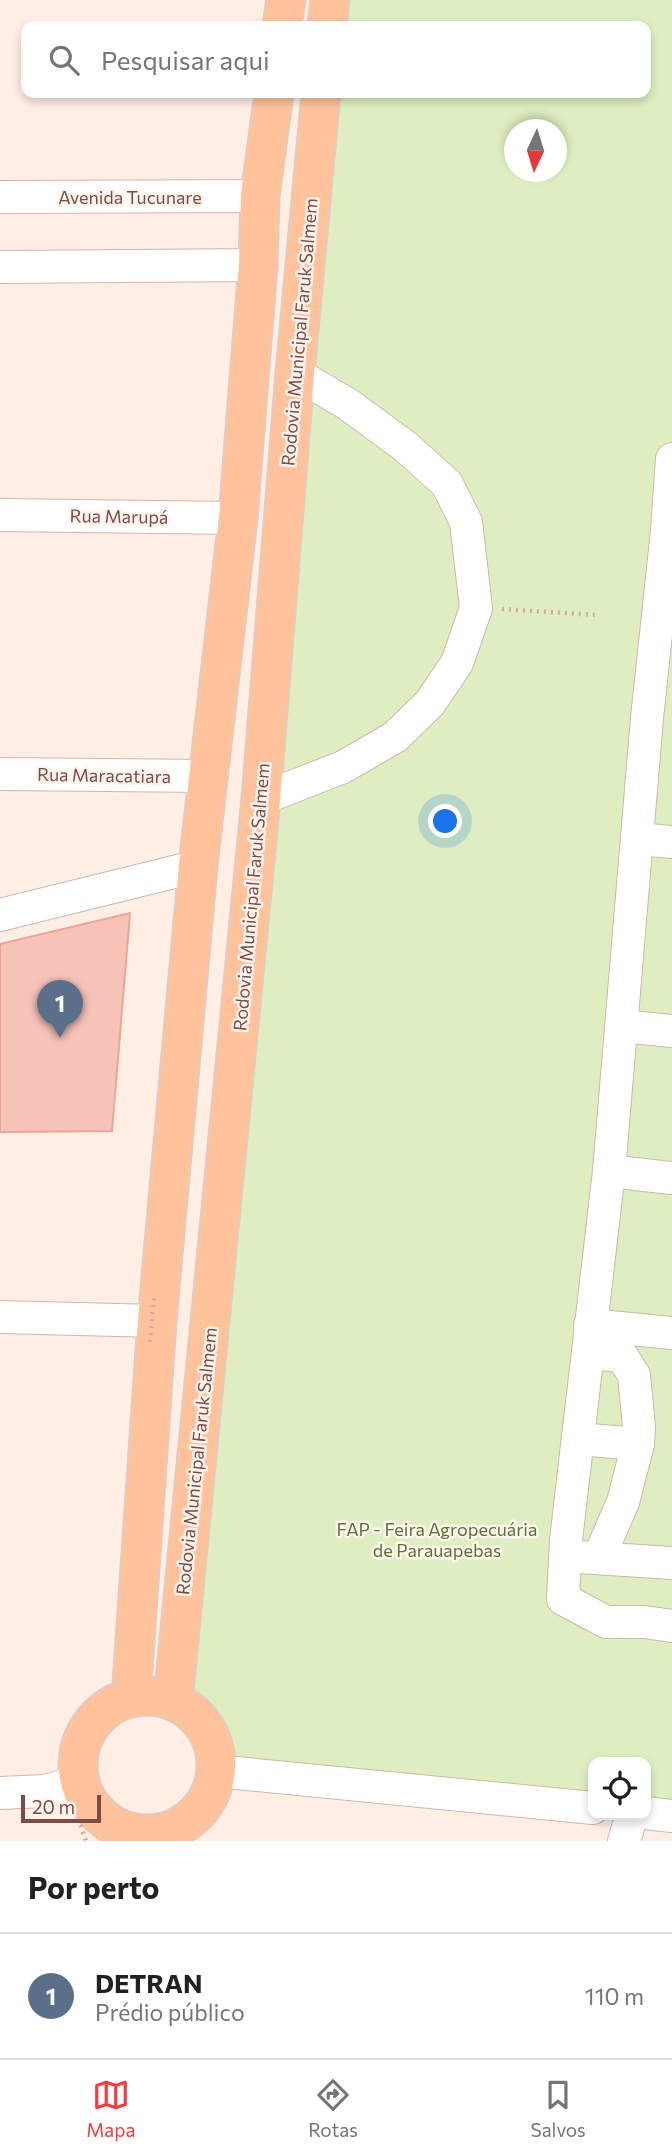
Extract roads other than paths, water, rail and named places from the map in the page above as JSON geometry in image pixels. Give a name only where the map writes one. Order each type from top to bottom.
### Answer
[{"type":"main road","points":[[283,21],[286,0]]},
{"type":"main road","points":[[328,21],[330,0]]},
{"type":"main road","points":[[131,1698],[154,1320],[198,866],[237,517],[258,265],[260,196],[273,98]]},
{"type":"main road","name":"Rodovia Municipal Faruk Salmem","points":[[173,1701],[261,799],[291,417],[321,98]]},
{"type":"main road","points":[[246,414],[291,417]]},
{"type":"main road","points":[[152,1696],[173,1701],[192,1712],[206,1729],[215,1749],[216,1771],[211,1792],[200,1810],[162,1837],[111,1833],[79,1781],[78,1759],[83,1738],[95,1720],[111,1706],[131,1698],[152,1696]]},
{"type":"street","name":"Avenida Tucunare","points":[[0,197],[260,196]]},
{"type":"street","points":[[0,267],[258,265]]},
{"type":"street","points":[[261,799],[344,767],[395,737],[430,704],[457,663],[476,608],[466,522],[447,484],[406,447],[349,405],[295,373]]},
{"type":"street","points":[[672,460],[659,718],[637,839],[609,1171],[565,1550],[563,1599],[606,1622],[644,1622],[672,1626]]},
{"type":"street","name":"Rua Marupá","points":[[0,515],[237,517]]},
{"type":"street","name":"Rua Maracatiara","points":[[0,774],[209,776]]},
{"type":"street","points":[[637,839],[672,842]]},
{"type":"street","points":[[0,915],[198,866]]},
{"type":"street","points":[[622,1026],[672,1031]]},
{"type":"street","points":[[609,1171],[672,1178]]},
{"type":"street","points":[[0,1317],[154,1320]]},
{"type":"street","points":[[589,1339],[672,1333]]},
{"type":"street","points":[[589,1339],[622,1356],[634,1375],[639,1427],[638,1444],[623,1502],[598,1557]]},
{"type":"street","points":[[578,1439],[638,1444]]},
{"type":"street","points":[[565,1550],[575,1557],[672,1563]]},
{"type":"street","points":[[216,1771],[588,1808]]},
{"type":"street","points":[[0,1793],[45,1791],[79,1781]]},
{"type":"street","points":[[651,1814],[672,1816]]},
{"type":"street","points":[[624,1841],[630,1820]]},
{"type":"place","name":"DETRAN","points":[[60,1038]]},
{"type":"park label","name":"FAP - Feira Agropecuária de Parauapebas","points":[[437,1539]]}]
